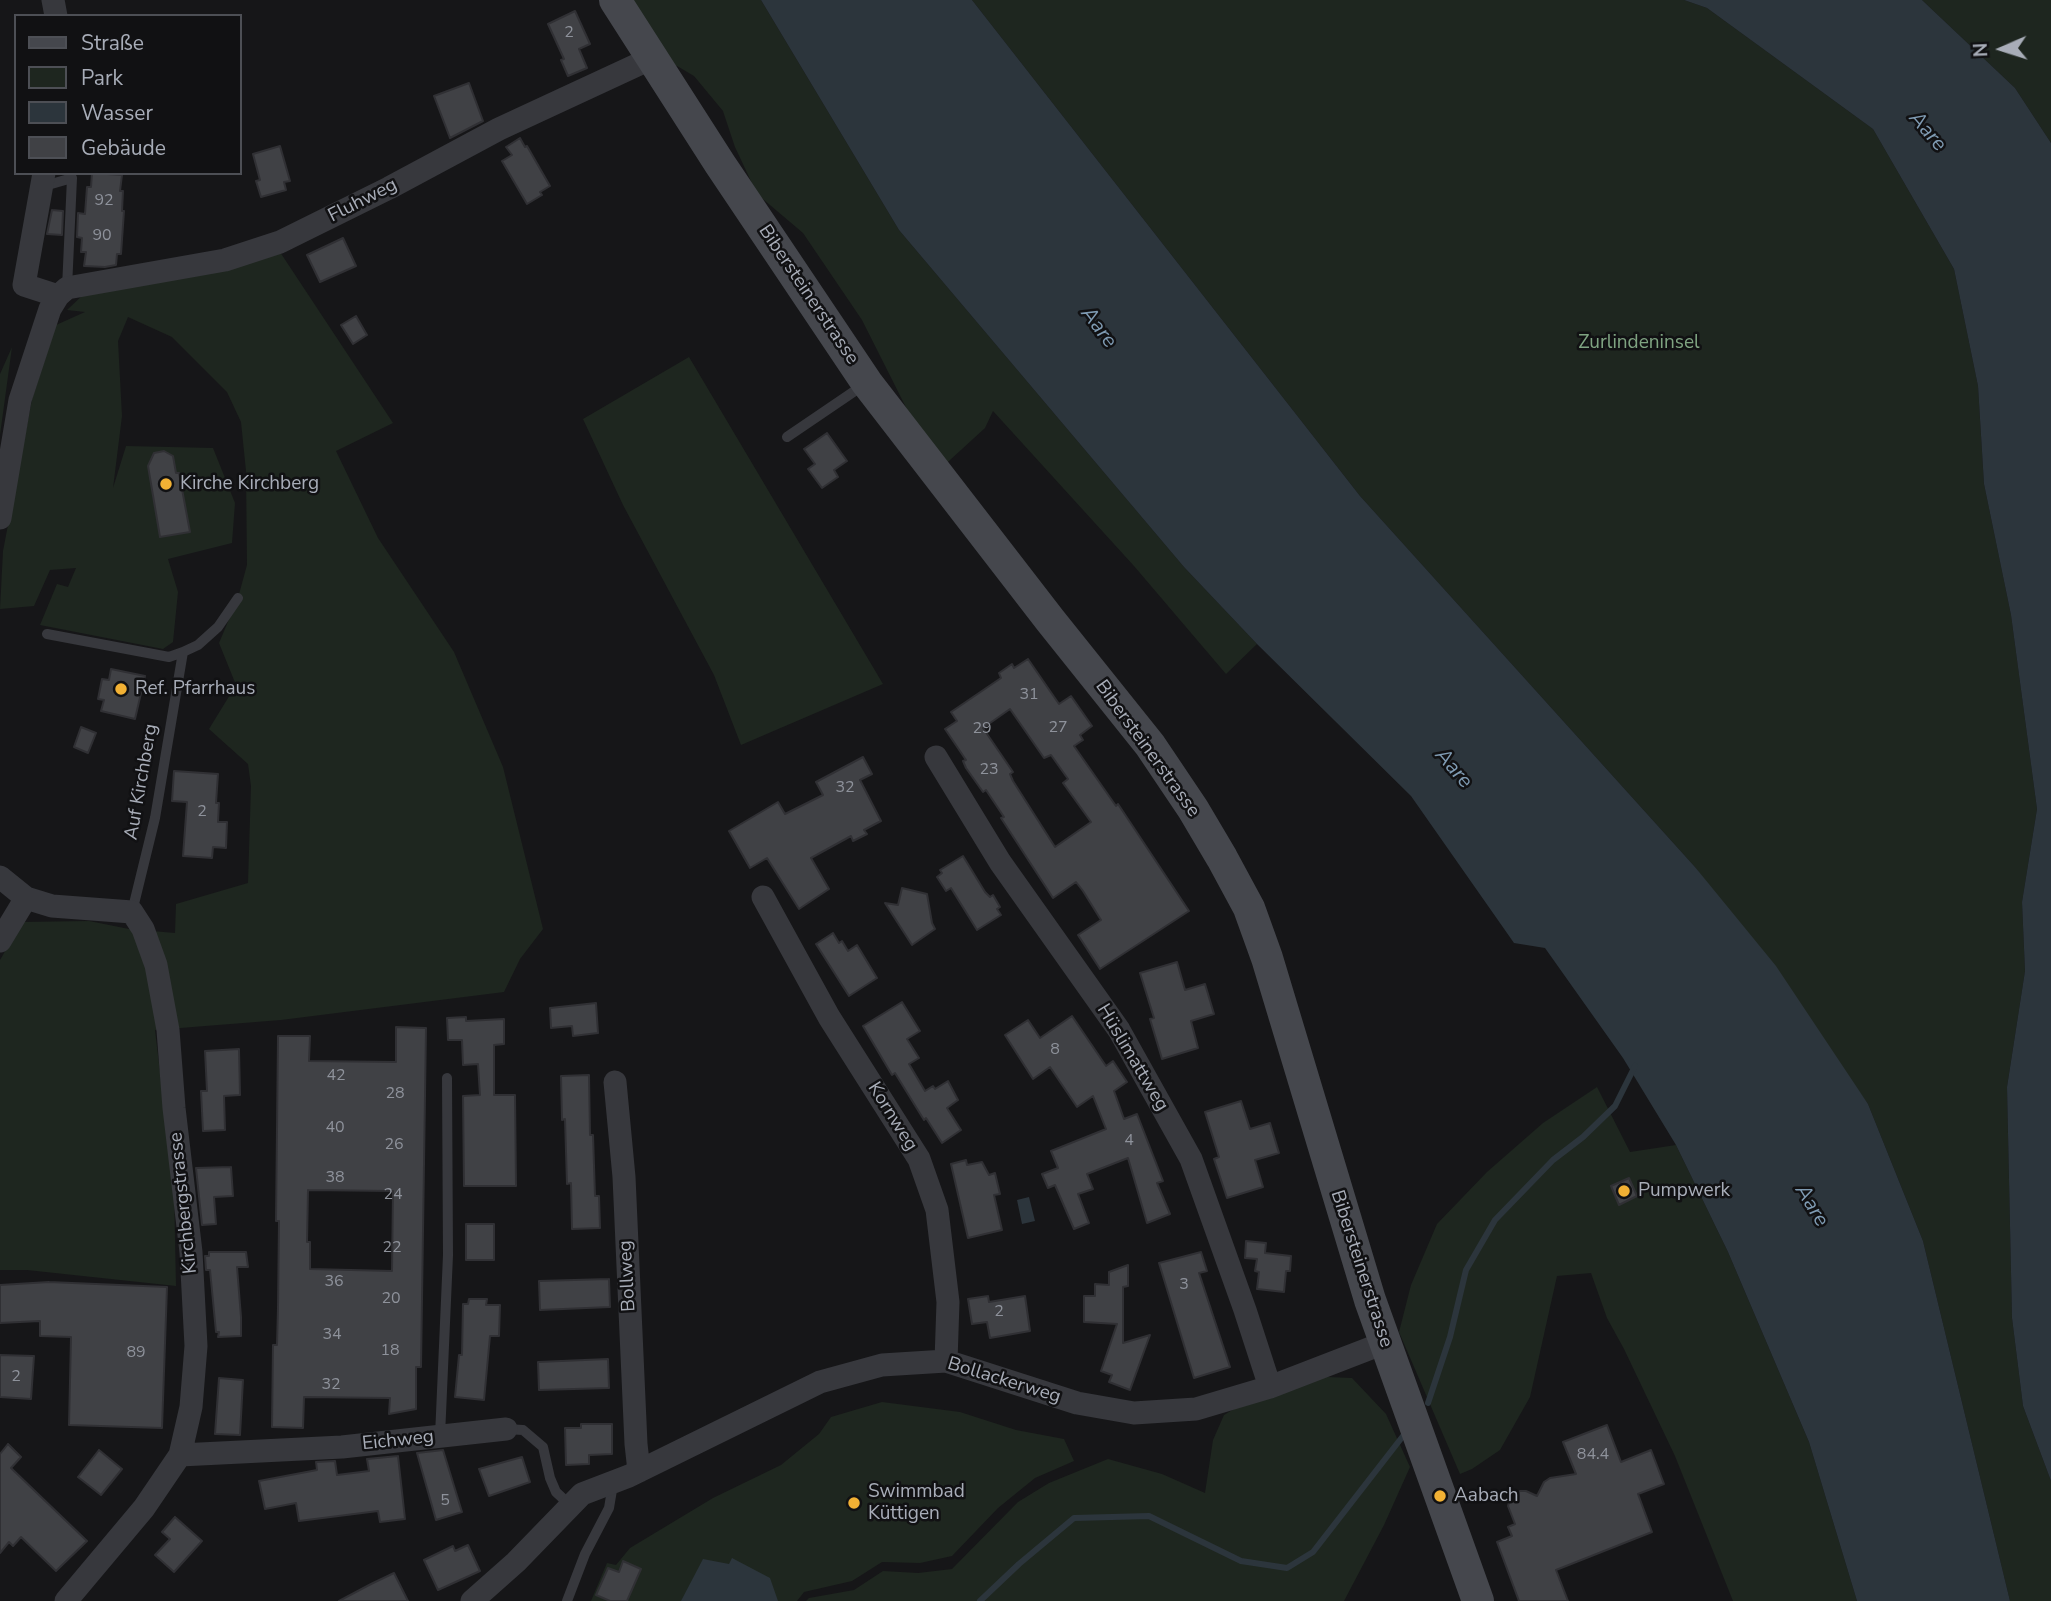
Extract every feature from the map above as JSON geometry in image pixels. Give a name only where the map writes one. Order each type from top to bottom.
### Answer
[{"type":"main road","name":"Bibersteinerstrasse","points":[[615,0],[720,164],[867,383],[1049,621],[1150,745],[1223,858],[1249,908],[1267,958],[1384,1343],[1478,1601]]},
{"type":"street","name":"Fluhweg","points":[[62,292],[225,260],[279,242],[389,188],[499,129],[652,58]]},
{"type":"street","points":[[0,518],[20,400],[50,309],[62,292],[24,285],[42,180]]},
{"type":"street","name":"Hüslimattweg","points":[[936,757],[1000,862],[1119,1030],[1191,1159],[1270,1387]]},
{"type":"street","points":[[0,877],[26,898],[52,906],[132,912]]},
{"type":"street","name":"Kornweg","points":[[763,897],[829,1017],[919,1159],[937,1209],[948,1302],[947,1361]]},
{"type":"street","points":[[0,941],[26,898]]},
{"type":"street","name":"Kirchbergstrasse","points":[[66,1601],[144,1508],[180,1455],[191,1408],[196,1346],[191,1252],[168,1030],[156,965],[143,929],[132,912]]},
{"type":"street","name":"Bollweg","points":[[615,1082],[624,1177],[639,1471]]},
{"type":"street","name":"Bollackerweg","points":[[471,1601],[516,1562],[582,1494],[639,1471],[820,1382],[881,1365],[947,1361],[1077,1403],[1134,1413],[1196,1409],[1270,1387],[1384,1343]]},
{"type":"street","name":"Eichweg","points":[[180,1455],[342,1447],[506,1429]]},
{"type":"lane","points":[[42,180],[72,178],[62,292]]},
{"type":"lane","points":[[787,437],[867,383]]},
{"type":"lane","points":[[47,634],[169,657],[198,645],[218,627],[237,598]]},
{"type":"lane","name":"Auf Kirchberg","points":[[132,912],[155,818],[183,652]]},
{"type":"lane","points":[[440,1436],[449,1255],[447,1078]]},
{"type":"lane","name":"Eichweg","points":[[506,1429],[523,1430],[543,1447],[556,1492],[571,1506]]},
{"type":"lane","points":[[567,1601],[585,1553],[609,1508],[613,1483]]},
{"type":"green space","points":[[625,0],[761,0],[899,230],[1184,567],[1257,644],[1226,674],[1134,566],[993,411],[985,428],[938,471],[862,320],[803,233],[757,194],[735,147],[723,111],[694,76],[677,66],[669,65]]},
{"type":"green space","name":"Zurlindeninsel","points":[[972,0],[1684,0],[1707,8],[1873,129],[1954,269],[1978,386],[1984,484],[2011,615],[2037,809],[2022,902],[2025,971],[2007,1087],[2012,1318],[2023,1406],[2051,1481],[2051,1601],[2010,1601],[1923,1241],[1868,1104],[1695,867],[1360,496]]},
{"type":"green space","points":[[1922,0],[2051,0],[2051,143],[2015,88]]},
{"type":"green space","points":[[280,252],[393,423],[336,451],[378,538],[454,652],[503,767],[543,929],[520,959],[504,992],[281,1020],[155,1030],[174,1190],[176,1286],[27,1270],[0,1270],[0,960],[22,922],[89,921],[129,929],[175,933],[176,904],[248,883],[251,786],[248,764],[209,729],[236,685],[219,643],[238,598],[247,565],[246,471],[241,422],[227,392],[172,337],[128,317],[118,341],[122,416],[113,488],[126,446],[213,448],[235,503],[232,543],[168,559],[178,592],[173,642],[163,649],[40,625],[57,584],[68,587],[76,568],[50,570],[34,606],[0,609],[3,551],[32,399],[56,325],[85,312],[67,310],[85,293]]},
{"type":"green space","points":[[12,347],[0,435],[0,374]]},
{"type":"green space","points":[[689,357],[883,684],[741,745],[714,675],[623,505],[583,419]]},
{"type":"green space","points":[[1597,1087],[1630,1152],[1676,1145],[1728,1252],[1809,1442],[1857,1601],[1733,1601],[1675,1456],[1607,1318],[1591,1273],[1557,1276],[1530,1397],[1500,1450],[1460,1474],[1399,1332],[1411,1285],[1437,1224],[1487,1172],[1543,1123]]},
{"type":"green space","points":[[1302,1376],[1352,1378],[1386,1414],[1410,1467],[1384,1525],[1344,1601],[806,1601],[809,1598],[854,1590],[883,1571],[918,1573],[952,1569],[1018,1502],[1049,1483],[1108,1459],[1162,1474],[1205,1493],[1213,1440],[1224,1415],[1270,1387]]},
{"type":"green space","name":"Swimmbad Küttigen","points":[[882,1402],[960,1412],[1016,1430],[1064,1439],[1074,1461],[1035,1478],[998,1508],[952,1556],[920,1563],[882,1562],[852,1581],[804,1592],[797,1601],[591,1601],[607,1563],[616,1565],[630,1548],[713,1498],[781,1465],[819,1434],[831,1417]]},
{"type":"water","name":"Aare","points":[[761,0],[972,0],[1360,496],[1695,867],[1776,966],[1868,1104],[1923,1241],[2010,1601],[1857,1601],[1809,1442],[1728,1252],[1676,1145],[1623,1058],[1545,948],[1514,943],[1411,796],[1257,644],[1184,567],[899,230]]},
{"type":"water","name":"Aare","points":[[1684,0],[1922,0],[2015,88],[2051,143],[2051,1481],[2023,1406],[2012,1318],[2007,1087],[2025,971],[2022,902],[2037,809],[2011,615],[1984,484],[1978,386],[1954,269],[1873,129],[1707,8]]},
{"type":"water","points":[[1029,1197],[1035,1221],[1022,1224],[1017,1200]]},
{"type":"water","points":[[732,1558],[770,1578],[778,1601],[681,1601],[703,1559],[729,1564]]},
{"type":"building","points":[[575,11],[590,44],[579,49],[587,68],[568,76],[561,60],[564,59],[548,24]]},
{"type":"building","points":[[469,83],[483,121],[450,138],[434,96]]},
{"type":"building","points":[[520,138],[550,186],[540,192],[542,195],[527,204],[502,161],[512,155],[506,147]]},
{"type":"building","points":[[280,146],[290,181],[284,182],[286,190],[261,197],[256,181],[260,180],[253,154]]},
{"type":"building","points":[[92,175],[122,175],[120,191],[123,191],[124,211],[121,254],[117,254],[116,265],[84,266],[86,252],[81,252],[82,238],[77,237],[78,213],[85,214],[87,187],[91,187]]},
{"type":"building","points":[[52,210],[63,211],[62,235],[47,234]]},
{"type":"building","points":[[343,238],[356,266],[320,282],[307,255]]},
{"type":"building","points":[[356,316],[367,335],[353,344],[341,325]]},
{"type":"building","points":[[827,433],[847,461],[834,470],[838,477],[822,488],[808,469],[815,464],[804,449]]},
{"type":"building","name":"Kirche Kirchberg","points":[[164,451],[173,456],[176,473],[179,473],[190,532],[160,537],[148,466],[154,453]]},
{"type":"building","points":[[1028,659],[1059,704],[1071,696],[1092,726],[1080,735],[1083,740],[1074,746],[1116,806],[1118,804],[1189,911],[1100,969],[1078,935],[1101,920],[1083,891],[1076,882],[1053,898],[986,790],[983,792],[966,768],[963,761],[966,760],[945,729],[957,721],[951,712],[1001,678],[999,673],[1012,664],[1014,668]],"holes":[[[1010,709],[1044,758],[1051,755],[1068,779],[1063,783],[1091,822],[1055,847],[1013,781],[1010,774],[1013,772],[983,728]]]},
{"type":"building","name":"Ref. Pfarrhaus","points":[[111,669],[145,676],[135,719],[101,711],[104,700],[98,699],[102,679],[109,680]]},
{"type":"building","points":[[81,727],[96,733],[88,753],[74,747]]},
{"type":"building","points":[[863,757],[872,774],[860,780],[881,821],[864,830],[867,834],[853,841],[851,836],[811,858],[829,889],[799,909],[767,858],[750,868],[729,831],[778,802],[785,814],[823,795],[816,782]]},
{"type":"building","points":[[174,771],[218,774],[218,822],[227,822],[226,848],[213,847],[212,858],[183,856],[187,802],[172,801]]},
{"type":"building","points":[[963,856],[985,892],[990,897],[993,895],[1000,907],[997,909],[1001,915],[977,930],[951,888],[946,891],[937,877],[942,873],[940,870]]},
{"type":"building","points":[[902,888],[927,894],[935,929],[912,945],[885,903],[898,905]]},
{"type":"building","points":[[833,933],[848,951],[857,945],[877,978],[849,996],[816,944]]},
{"type":"building","points":[[1177,962],[1185,990],[1205,984],[1214,1014],[1191,1021],[1198,1048],[1162,1059],[1150,1019],[1154,1018],[1140,973]]},
{"type":"building","points":[[902,1002],[920,1031],[907,1039],[919,1058],[909,1064],[925,1091],[933,1086],[935,1089],[948,1081],[958,1100],[947,1108],[961,1130],[942,1143],[926,1118],[924,1120],[895,1073],[892,1075],[863,1026]]},
{"type":"building","points":[[596,1003],[598,1033],[573,1036],[572,1026],[551,1028],[550,1008]]},
{"type":"building","points":[[1072,1016],[1106,1066],[1113,1061],[1127,1082],[1114,1091],[1124,1119],[1137,1114],[1163,1181],[1157,1183],[1170,1214],[1147,1223],[1128,1158],[1087,1174],[1093,1189],[1078,1194],[1089,1223],[1074,1229],[1055,1185],[1048,1188],[1042,1174],[1058,1168],[1051,1151],[1106,1129],[1093,1096],[1077,1107],[1050,1067],[1033,1079],[1005,1035],[1028,1020],[1040,1038]]},
{"type":"building","points":[[466,1017],[466,1021],[504,1019],[504,1044],[494,1045],[494,1095],[515,1095],[516,1186],[464,1186],[463,1096],[480,1095],[478,1064],[463,1065],[462,1040],[448,1040],[447,1018]]},
{"type":"building","points":[[396,1027],[426,1028],[421,1367],[416,1367],[416,1409],[389,1414],[390,1398],[304,1397],[303,1428],[272,1427],[273,1345],[277,1345],[278,1308],[278,1036],[310,1036],[309,1061],[396,1062]],"holes":[[[308,1190],[393,1191],[392,1271],[310,1269],[310,1242],[307,1242]]]},
{"type":"building","points":[[239,1049],[240,1095],[224,1096],[225,1130],[203,1131],[201,1091],[207,1091],[205,1051]]},
{"type":"building","points":[[589,1075],[590,1135],[593,1135],[595,1196],[599,1196],[600,1228],[572,1229],[571,1183],[567,1184],[561,1076]]},
{"type":"building","points":[[1241,1101],[1250,1129],[1270,1123],[1279,1153],[1255,1160],[1263,1187],[1227,1198],[1214,1159],[1219,1157],[1205,1112]]},
{"type":"building","points":[[966,1160],[967,1165],[982,1162],[989,1175],[995,1173],[1000,1194],[994,1195],[1002,1230],[968,1238],[951,1164]]},
{"type":"building","points":[[231,1167],[233,1196],[214,1197],[216,1224],[202,1225],[196,1168]]},
{"type":"building","name":"Pumpwerk","points":[[1629,1178],[1637,1196],[1619,1205],[1611,1186]]},
{"type":"building","points":[[466,1224],[494,1224],[494,1260],[466,1260]]},
{"type":"building","points":[[1246,1241],[1266,1243],[1265,1253],[1291,1256],[1284,1292],[1257,1289],[1257,1259],[1245,1258]]},
{"type":"building","points":[[209,1252],[246,1252],[248,1267],[237,1267],[241,1336],[218,1337],[219,1332],[216,1332],[210,1270],[206,1270],[205,1256],[209,1256]]},
{"type":"building","points":[[1201,1252],[1207,1271],[1199,1273],[1230,1367],[1194,1378],[1159,1263]]},
{"type":"building","points":[[1128,1265],[1128,1286],[1123,1287],[1123,1343],[1150,1335],[1130,1390],[1109,1382],[1112,1375],[1101,1371],[1117,1324],[1084,1322],[1084,1296],[1095,1296],[1095,1284],[1109,1285],[1109,1272]]},
{"type":"building","points":[[609,1279],[610,1307],[540,1310],[539,1281]]},
{"type":"building","points":[[49,1282],[167,1287],[162,1428],[69,1425],[71,1337],[40,1336],[40,1321],[0,1323],[0,1285]]},
{"type":"building","points":[[988,1296],[989,1302],[1025,1296],[1030,1331],[990,1338],[987,1322],[972,1324],[968,1299]]},
{"type":"building","points":[[469,1299],[487,1299],[486,1305],[500,1305],[499,1336],[490,1336],[484,1400],[455,1397],[459,1355],[462,1355],[463,1304],[468,1304]]},
{"type":"building","points":[[0,1355],[34,1356],[31,1399],[0,1397]]},
{"type":"building","points":[[608,1359],[609,1388],[539,1390],[538,1362]]},
{"type":"building","points":[[219,1378],[243,1380],[240,1435],[215,1434]]},
{"type":"building","points":[[581,1424],[612,1424],[612,1454],[589,1455],[589,1464],[566,1465],[565,1428],[581,1428]]},
{"type":"building","points":[[1607,1425],[1621,1462],[1651,1450],[1664,1484],[1638,1494],[1652,1532],[1556,1570],[1568,1601],[1519,1601],[1497,1542],[1512,1536],[1508,1527],[1515,1524],[1508,1506],[1510,1499],[1520,1491],[1537,1496],[1544,1482],[1550,1478],[1576,1474],[1563,1442]]},
{"type":"building","points":[[8,1444],[21,1457],[11,1468],[87,1541],[56,1571],[21,1537],[13,1546],[9,1542],[0,1553],[0,1454]]},
{"type":"building","points":[[99,1450],[122,1469],[101,1495],[78,1477]]},
{"type":"building","points":[[443,1450],[462,1512],[436,1520],[417,1453]]},
{"type":"building","points":[[398,1456],[405,1519],[380,1522],[378,1511],[299,1521],[296,1503],[265,1509],[259,1481],[317,1470],[316,1462],[335,1461],[337,1475],[369,1471],[367,1459]]},
{"type":"building","points":[[522,1457],[530,1482],[489,1496],[479,1469]]},
{"type":"building","points":[[175,1517],[202,1541],[174,1572],[155,1555],[170,1539],[162,1532]]},
{"type":"building","points":[[468,1545],[480,1571],[438,1590],[424,1560],[453,1546],[455,1551]]},
{"type":"building","points":[[623,1561],[641,1569],[627,1601],[610,1601],[596,1595],[608,1568],[619,1572]]},
{"type":"building","points":[[394,1573],[408,1601],[339,1601],[371,1584]]},
{"type":"waterway","name":"Aabach","points":[[1428,1403],[1450,1337],[1466,1270],[1495,1220],[1553,1160],[1583,1137],[1615,1106],[1635,1066]]},
{"type":"waterway","name":"Aabach","points":[[980,1601],[1074,1518],[1149,1516],[1241,1561],[1287,1568],[1313,1552],[1403,1436]]},
{"type":"place","name":"Kirche Kirchberg","points":[[166,484]]},
{"type":"place","name":"Ref. Pfarrhaus","points":[[121,689]]},
{"type":"place","name":"Pumpwerk","points":[[1624,1191]]},
{"type":"place","name":"Aabach","points":[[1440,1496]]},
{"type":"place","name":"Swimmbad Küttigen","points":[[854,1503]]}]
